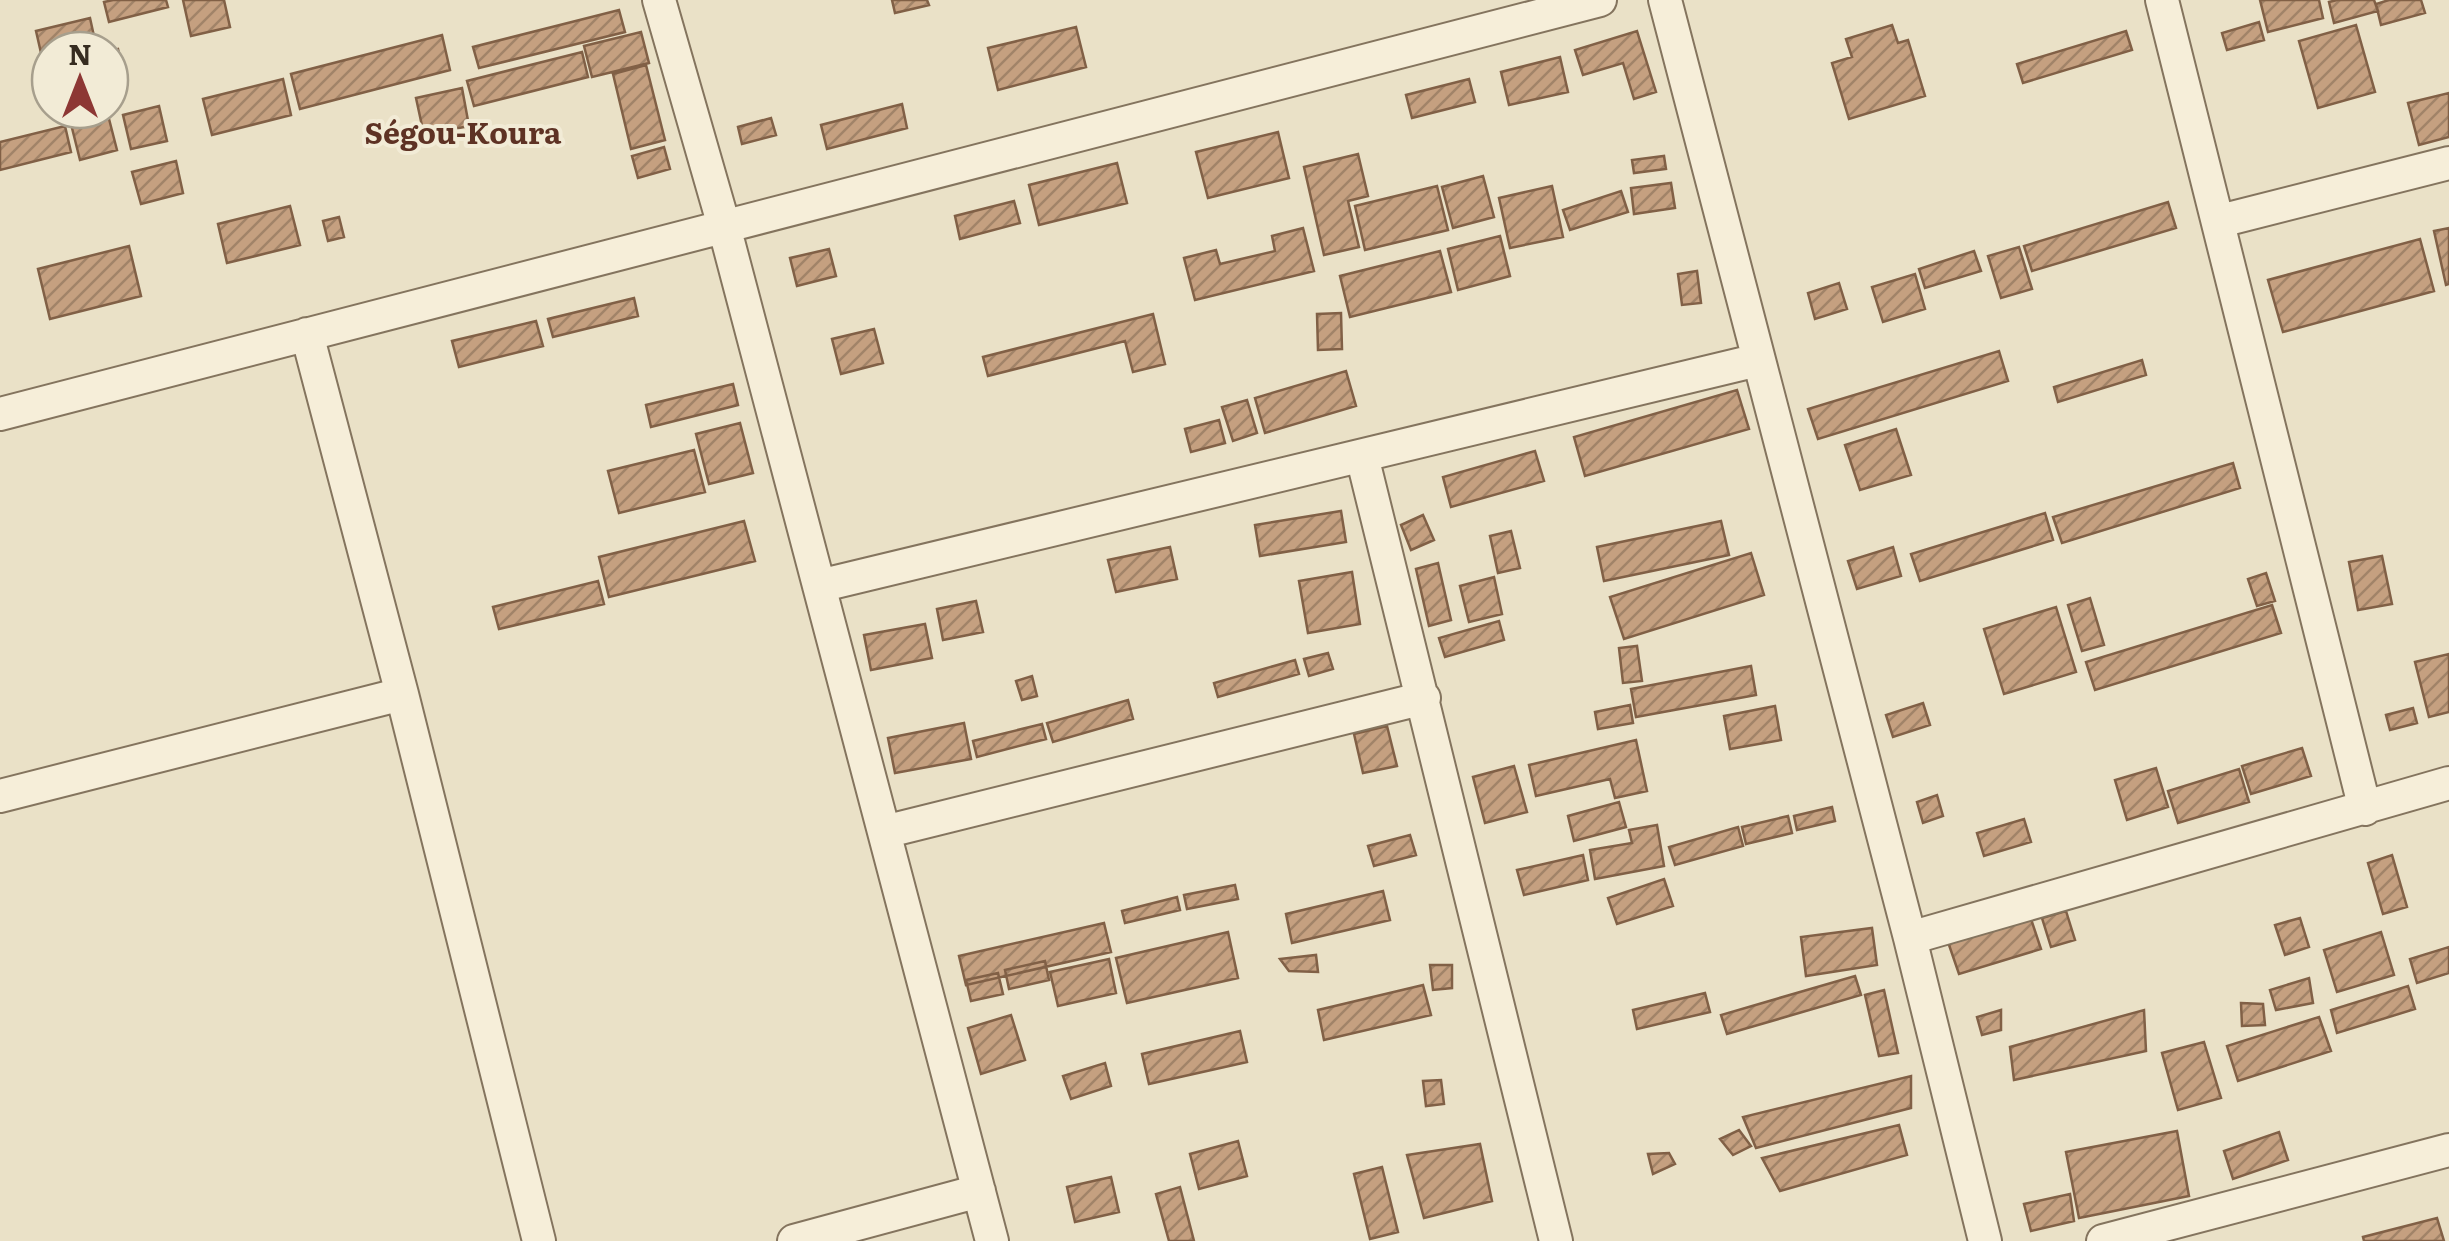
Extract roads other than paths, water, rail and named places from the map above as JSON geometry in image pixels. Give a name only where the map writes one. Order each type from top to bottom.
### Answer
[{"type":"street","points":[[660,0],[724,226],[992,1241]]},
{"type":"street","points":[[0,414],[1600,0]]},
{"type":"street","points":[[1665,0],[1910,938],[1985,1241]]},
{"type":"street","points":[[2162,0],[2365,808]]},
{"type":"street","points":[[2220,220],[2449,163]]},
{"type":"street","points":[[307,334],[539,1241]]},
{"type":"street","points":[[818,586],[1758,360]]},
{"type":"street","points":[[1362,456],[1556,1241]]},
{"type":"street","points":[[0,796],[402,694]]},
{"type":"street","points":[[884,832],[1424,698]]},
{"type":"street","points":[[1910,938],[2449,784]]},
{"type":"street","points":[[2103,1241],[2449,1150]]},
{"type":"street","points":[[794,1241],[979,1191]]},
{"type":"district","name":"Ségou-Koura","points":[[463,131]]}]
